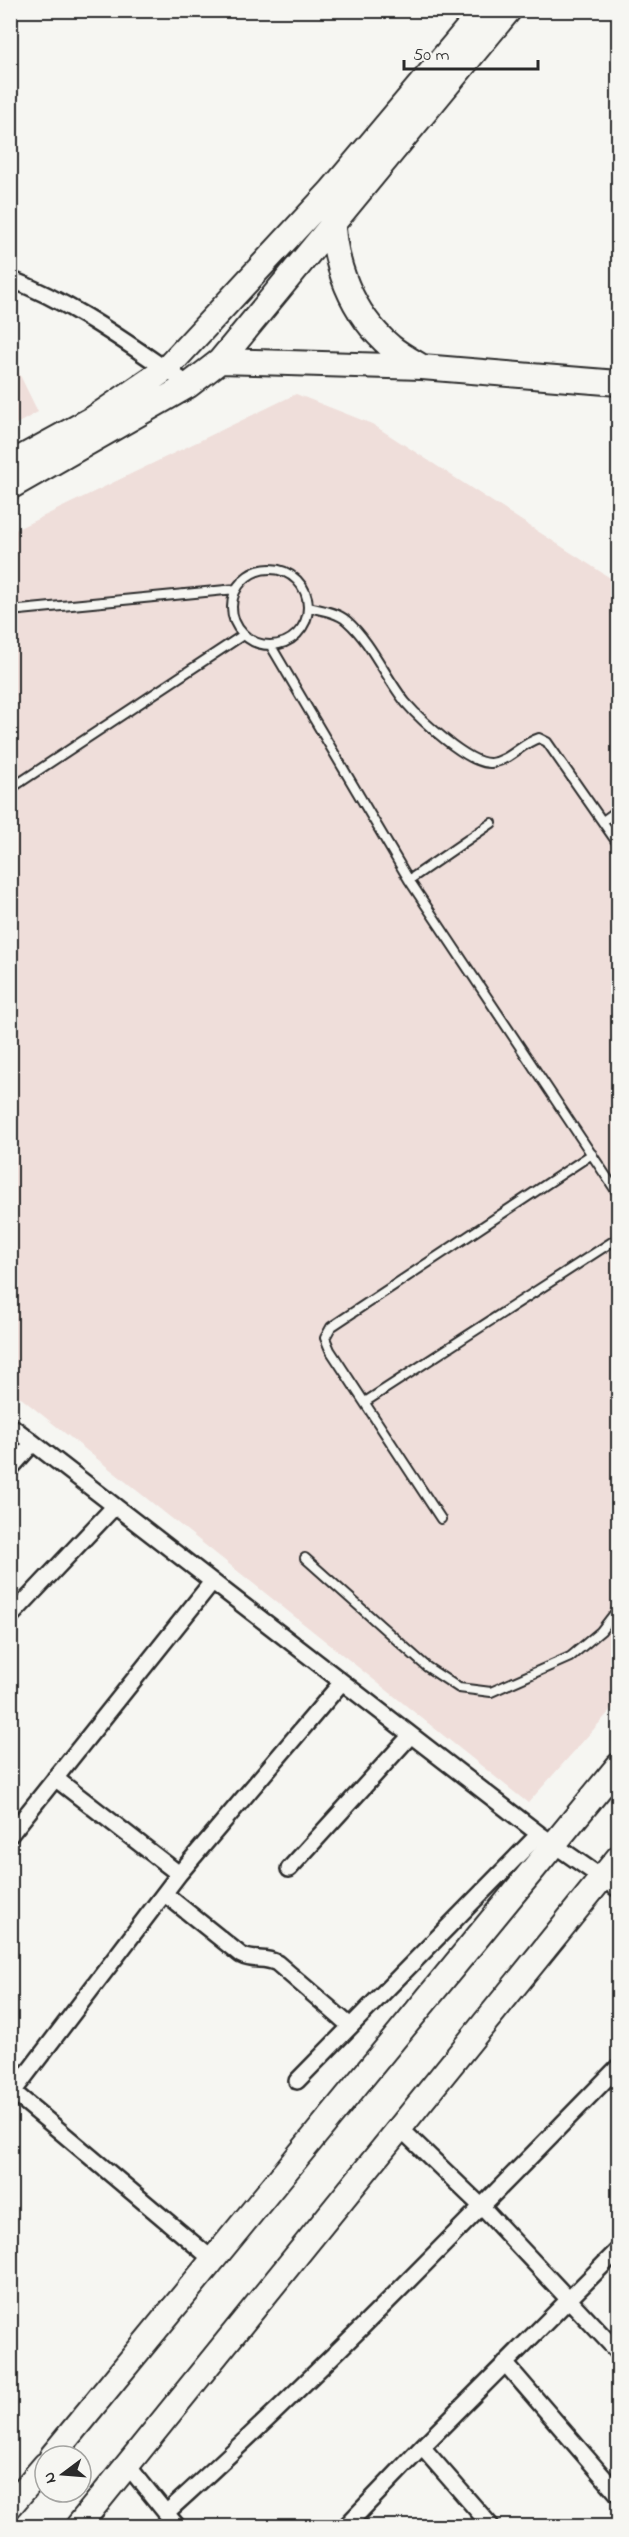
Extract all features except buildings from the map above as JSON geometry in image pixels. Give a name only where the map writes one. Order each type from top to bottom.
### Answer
[{"type":"main road","points":[[10,464],[94,418],[166,369],[331,191],[483,10]]},
{"type":"main road","points":[[10,487],[189,385],[220,361],[509,10]]},
{"type":"main road","points":[[331,191],[332,223],[341,274],[353,300],[374,329],[392,347],[422,367]]},
{"type":"main road","points":[[220,361],[422,367],[618,383]]},
{"type":"main road","points":[[62,2444],[213,2260],[546,1839],[618,1766]]},
{"type":"main road","points":[[78,2526],[401,2128],[610,1884],[618,1858]]},
{"type":"main road","points":[[10,2506],[33,2479]]},
{"type":"street","points":[[10,279],[33,287],[78,311],[189,385]]},
{"type":"street","points":[[10,1425],[546,1839],[610,1884]]},
{"type":"street","points":[[10,1469],[33,1443]]},
{"type":"street","points":[[10,1617],[115,1506]]},
{"type":"street","points":[[10,1835],[212,1582]]},
{"type":"street","points":[[213,2260],[12,2092],[179,1874],[342,1682]]},
{"type":"street","points":[[289,1869],[411,1735]]},
{"type":"street","points":[[55,1779],[179,1874]]},
{"type":"street","points":[[297,2081],[349,2025],[546,1839]]},
{"type":"street","points":[[165,1894],[241,1955],[250,1960],[270,1959],[277,1963],[349,2025]]},
{"type":"street","points":[[166,2513],[251,2436],[418,2272],[618,2067]]},
{"type":"street","points":[[401,2128],[481,2206],[618,2352]]},
{"type":"street","points":[[346,2526],[618,2250]]},
{"type":"street","points":[[505,2363],[618,2494]]},
{"type":"street","points":[[422,2447],[491,2526]]},
{"type":"street","points":[[128,2466],[177,2526]]},
{"type":"lane","points":[[259,570],[279,570],[288,574],[303,588],[308,607],[307,617],[297,634],[281,644],[271,646],[261,645],[243,635],[237,627],[232,608],[236,589],[242,581],[259,570]]},
{"type":"lane","points":[[10,611],[236,589]]},
{"type":"lane","points":[[308,607],[346,620],[366,643],[406,703],[455,746],[476,759],[487,763],[499,762],[532,740],[539,738],[547,742],[618,844]]},
{"type":"lane","points":[[10,789],[243,635]]},
{"type":"lane","points":[[271,646],[409,880],[618,1194]]},
{"type":"lane","points":[[603,821],[618,810]]},
{"type":"lane","points":[[409,880],[492,823]]},
{"type":"lane","points":[[441,1519],[330,1350],[325,1338],[331,1327],[592,1154]]},
{"type":"lane","points":[[365,1402],[618,1238]]},
{"type":"lane","points":[[305,1558],[427,1667],[459,1688],[491,1692],[570,1657],[601,1631],[618,1609]]},
{"type":"shaded area","points":[[11,362],[16,367],[38,412],[11,427]]},
{"type":"shaded area","points":[[296,394],[372,424],[618,583],[618,1702],[528,1803],[11,1390],[11,532]]}]
